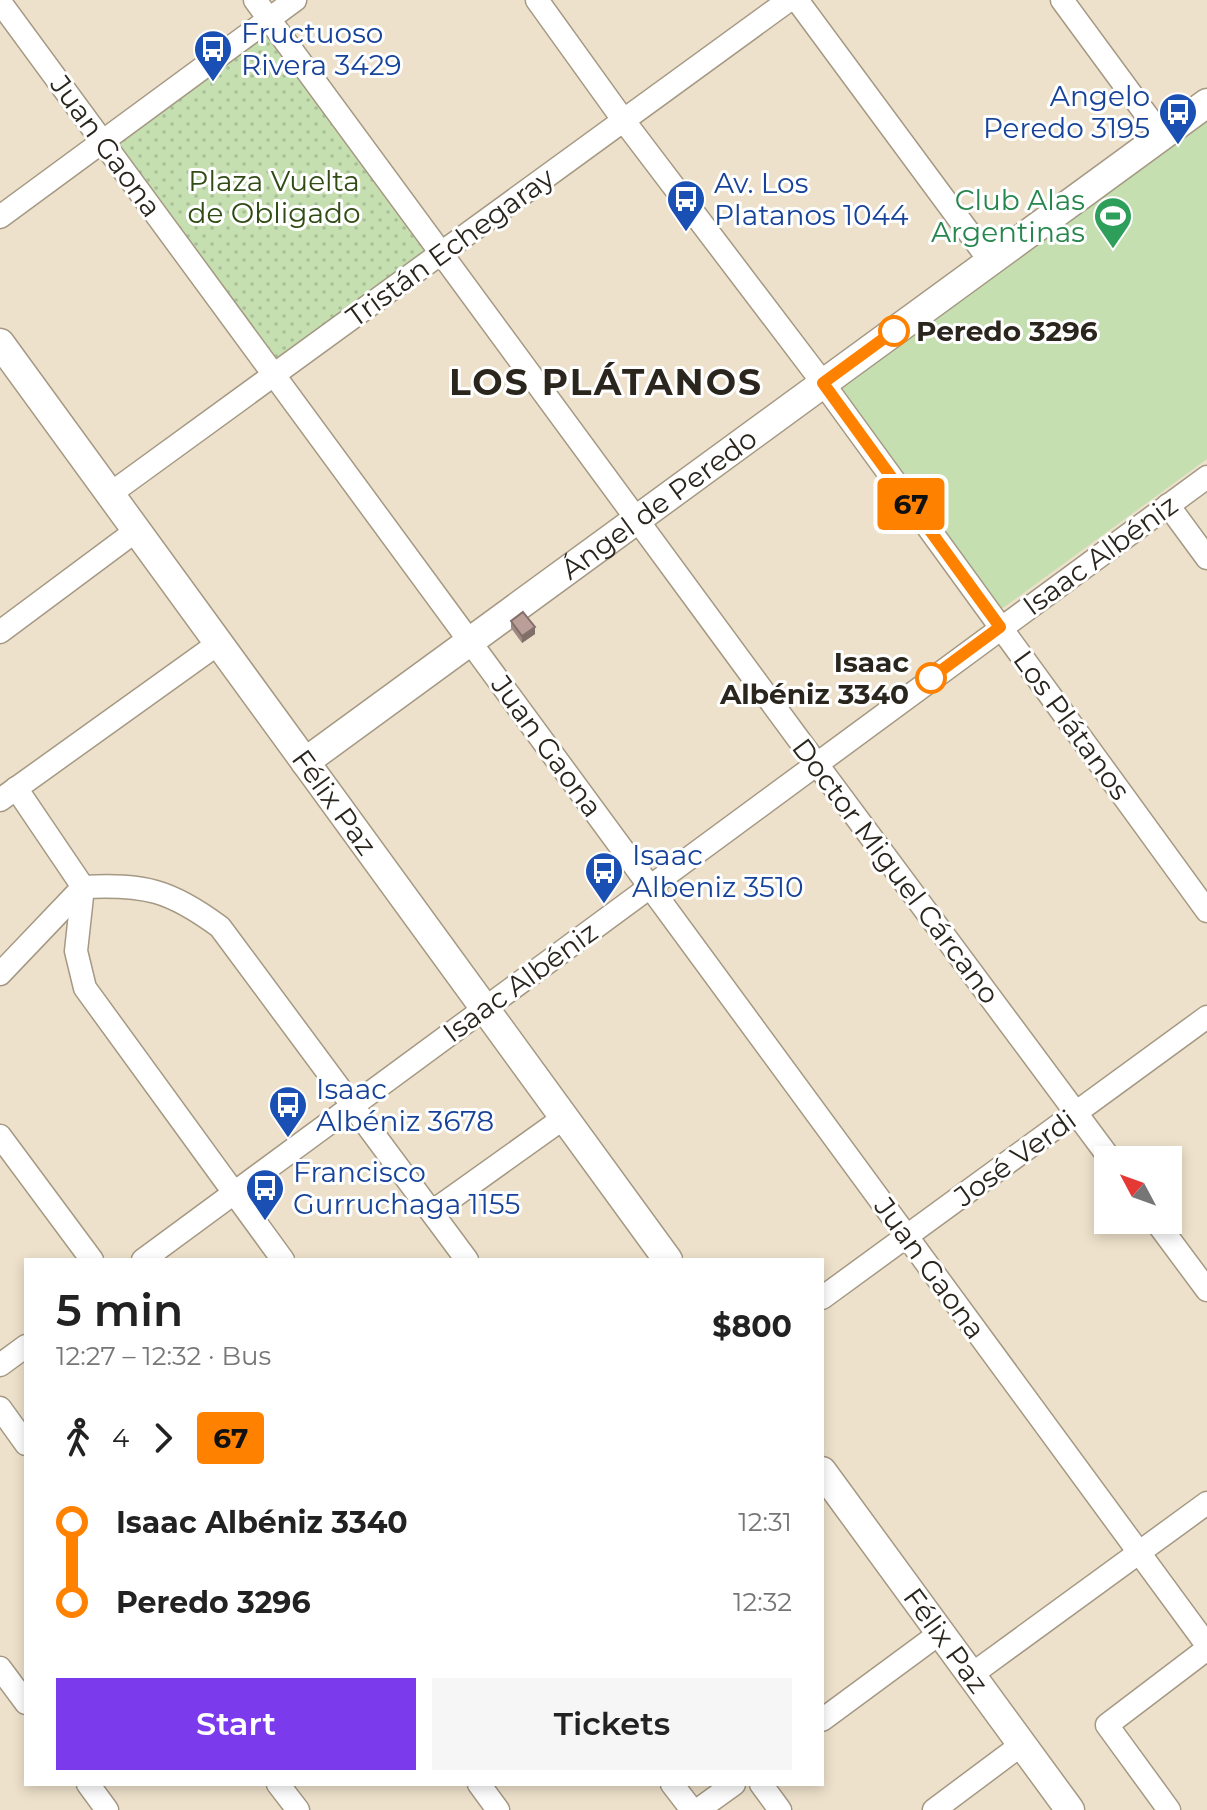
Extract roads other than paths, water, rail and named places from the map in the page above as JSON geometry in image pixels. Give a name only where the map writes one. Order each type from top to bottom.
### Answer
[{"type":"main road","name":"Ángel de Peredo","points":[[305,762],[1207,103]]},
{"type":"main road","name":"Félix Paz","points":[[0,343],[667,1258]]},
{"type":"main road","name":"Félix Paz","points":[[824,1474],[1070,1810]]},
{"type":"street","name":"Doctor Miguel Cárcano","points":[[255,0],[1101,1146]]},
{"type":"street","points":[[0,217],[295,0]]},
{"type":"street","name":"Los Plátanos","points":[[537,0],[624,121],[823,383],[1207,911]]},
{"type":"street","name":"Tristán Echegaray","points":[[110,494],[789,0]]},
{"type":"street","points":[[797,0],[990,261]]},
{"type":"street","points":[[1062,0],[1162,136]]},
{"type":"street","name":"Juan Gaona","points":[[0,2],[1207,1647]]},
{"type":"street","name":"Isaac Albéniz","points":[[146,1258],[1207,477]]},
{"type":"street","points":[[1168,505],[1207,558]]},
{"type":"street","points":[[0,632],[137,530]]},
{"type":"street","points":[[219,643],[8,794],[83,887],[76,951],[85,988],[282,1258]]},
{"type":"street","points":[[0,974],[83,887],[137,887],[192,905],[220,927],[466,1258]]},
{"type":"street","name":"José Verdi","points":[[824,1297],[1207,1017]]},
{"type":"street","points":[[432,1212],[565,1117]]},
{"type":"street","points":[[0,1136],[91,1258]]},
{"type":"street","points":[[1165,1234],[1207,1290]]},
{"type":"street","points":[[0,1365],[24,1347]]},
{"type":"street","points":[[0,1408],[24,1441]]},
{"type":"street","points":[[971,1675],[1207,1503]]},
{"type":"street","points":[[824,1719],[940,1633]]},
{"type":"street","points":[[1169,1810],[1107,1725],[1207,1647]]},
{"type":"street","points":[[0,1668],[24,1700]]},
{"type":"street","points":[[934,1810],[1021,1745]]},
{"type":"street","points":[[280,1786],[298,1810]]},
{"type":"street","points":[[480,1786],[498,1810]]},
{"type":"street","points":[[674,1786],[692,1810]]},
{"type":"street","points":[[698,1810],[731,1786]]},
{"type":"street","points":[[762,1786],[780,1810]]},
{"type":"place","name":"Fructuoso Rivera 3429","points":[[213,83]]},
{"type":"place","name":"Angelo Peredo 3195","points":[[1178,146]]},
{"type":"place","name":"Av. Los Platanos 1044","points":[[686,233]]},
{"type":"place","name":"Club Alas Argentinas","points":[[1113,250]]},
{"type":"place","name":"Peredo 3296","points":[[894,331]]},
{"type":"place","name":"Isaac Albéniz 3340","points":[[931,678]]},
{"type":"place","name":"Isaac Albeniz 3510","points":[[604,905]]},
{"type":"place","name":"Isaac Albéniz 3678","points":[[288,1139]]},
{"type":"place","name":"Francisco Gurruchaga 1155","points":[[265,1222]]},
{"type":"district","name":"LOS PLÁTANOS","points":[[606,382]]},
{"type":"park label","name":"Plaza Vuelta de Obligado","points":[[274,197]]}]
